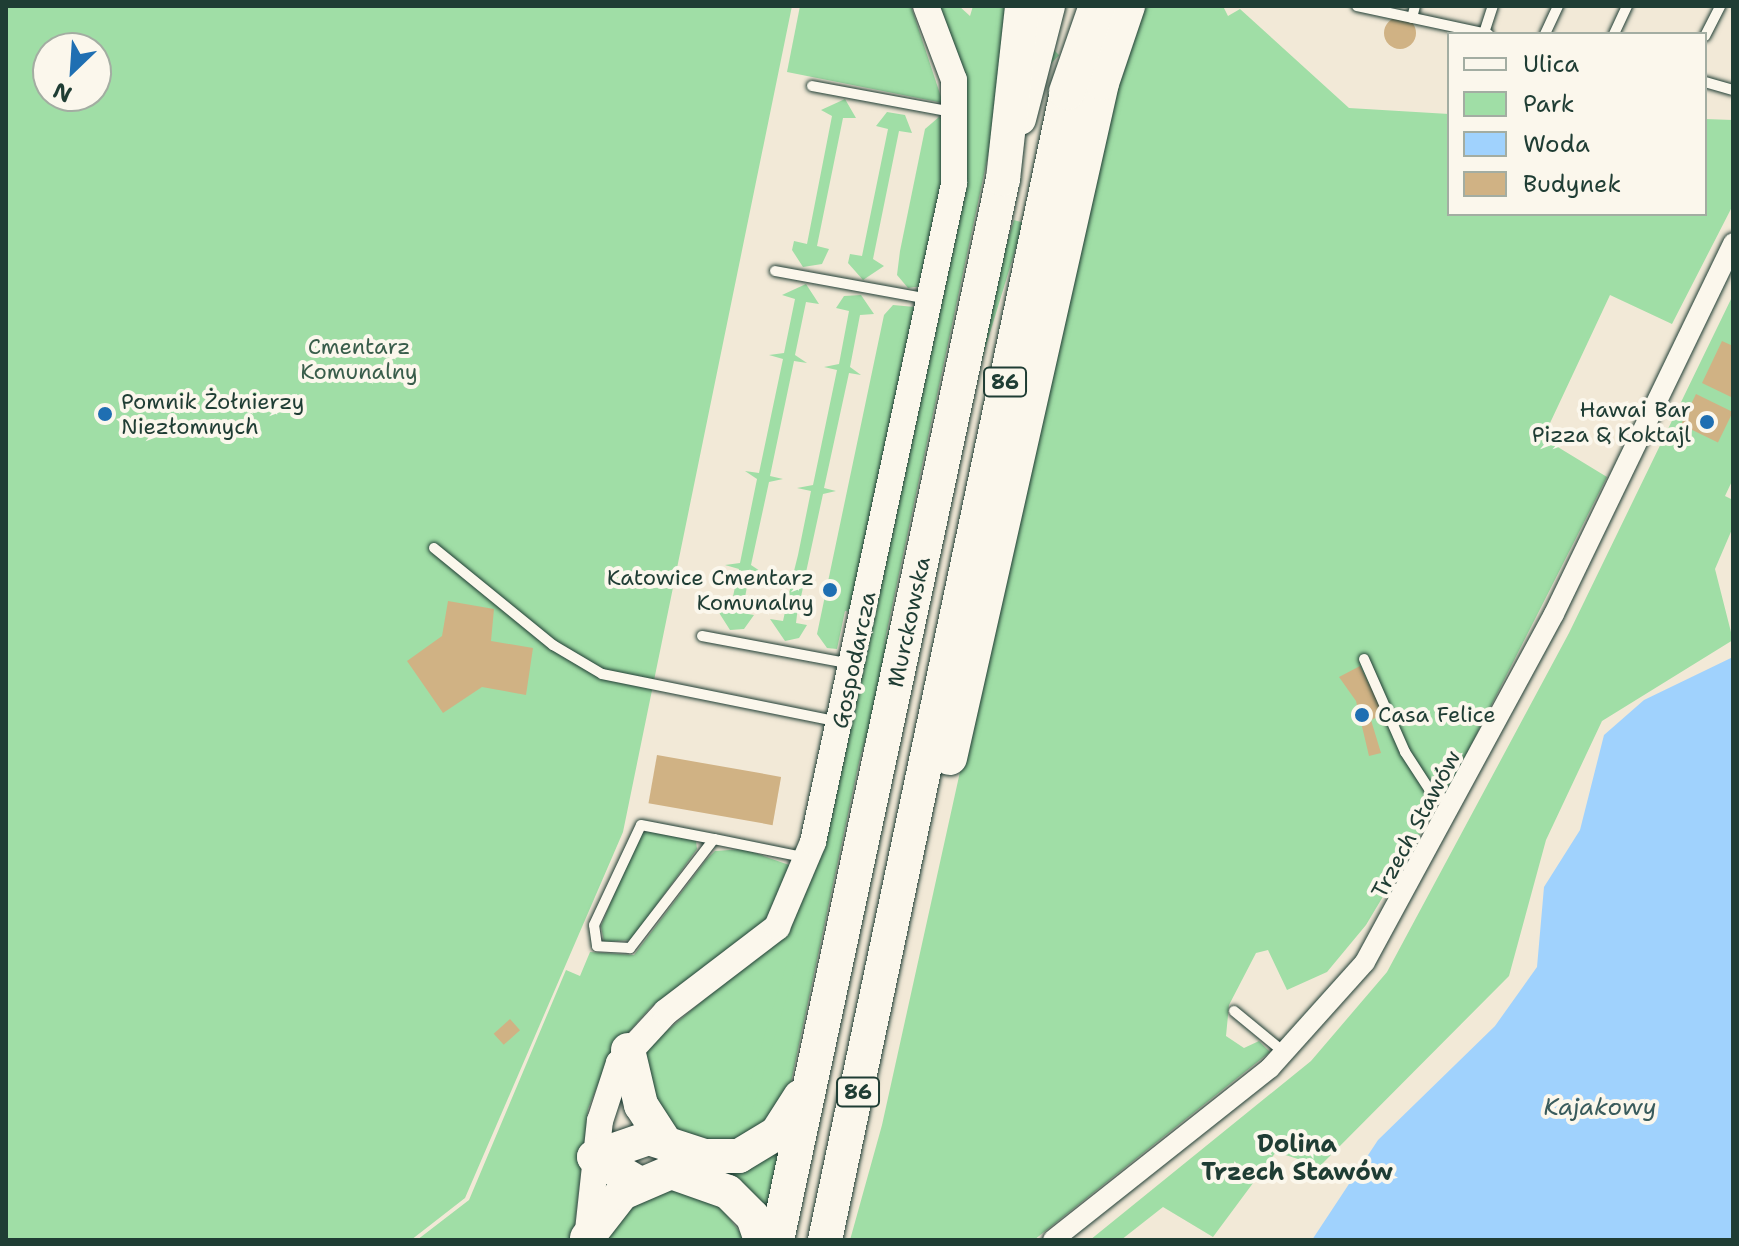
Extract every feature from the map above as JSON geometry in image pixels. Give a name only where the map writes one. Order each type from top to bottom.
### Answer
[{"type":"highway","points":[[1003,179],[1022,6]]},
{"type":"highway","points":[[1067,92],[1097,6]]},
{"type":"highway","points":[[891,945],[925,865],[1102,83],[1128,6]]},
{"type":"highway","name":"Murckowska","points":[[825,1240],[891,945],[1067,92]]},
{"type":"highway","name":"Murckowska","points":[[777,1240],[1003,179]]},
{"type":"highway","points":[[628,1050],[641,1105],[663,1139]]},
{"type":"highway","points":[[594,1157],[634,1139],[663,1139],[719,1158],[760,1147],[791,1113],[817,1056]]},
{"type":"highway","points":[[594,1157],[638,1183]]},
{"type":"highway","points":[[587,1239],[608,1206],[638,1183],[671,1172],[709,1180],[743,1204],[761,1240]]},
{"type":"main road","name":"Murckowska","points":[[1003,179],[1049,6]]},
{"type":"main road","name":"Murckowska","points":[[1067,92],[1082,6]]},
{"type":"street","name":"Gospodarcza","points":[[587,1239],[594,1157],[605,1097],[628,1050],[777,927],[809,858],[854,665],[954,184],[958,113],[945,48],[926,6]]},
{"type":"street","name":"Trzech Stawów","points":[[1053,1240],[1285,1053],[1365,962],[1454,806],[1733,243]]},
{"type":"lane","points":[[1357,6],[1477,32]]},
{"type":"lane","points":[[1412,18],[1415,6]]},
{"type":"lane","points":[[1486,32],[1493,6]]},
{"type":"lane","points":[[1546,32],[1558,6]]},
{"type":"lane","points":[[1615,32],[1627,6]]},
{"type":"lane","points":[[1707,32],[1720,6]]},
{"type":"lane","points":[[1707,83],[1733,90]]},
{"type":"lane","points":[[812,86],[958,113]]},
{"type":"lane","points":[[775,271],[931,300]]},
{"type":"lane","points":[[434,548],[553,645],[602,674],[841,723]]},
{"type":"lane","points":[[702,636],[854,665]]},
{"type":"lane","points":[[1364,659],[1405,752],[1429,789],[1454,806]]},
{"type":"lane","points":[[714,839],[630,948],[597,946],[594,925],[637,826],[714,839],[809,858]]},
{"type":"lane","points":[[1234,1011],[1285,1053]]},
{"type":"green space","name":"Cmentarz Komunalny","points":[[6,6],[792,6],[623,832],[465,1198],[411,1240],[6,1240]]},
{"type":"green space","points":[[800,6],[911,6],[943,103],[787,72]]},
{"type":"green space","points":[[937,6],[959,6],[970,16],[973,6],[1010,6],[999,104],[787,1101],[778,1116],[730,1149],[662,1124],[645,1049],[787,930],[816,867],[964,172],[966,111]]},
{"type":"green space","points":[[1140,6],[1223,6],[1228,16],[1240,9],[1349,108],[1447,114],[1447,216],[1707,216],[1707,119],[1733,120],[1733,205],[1672,324],[1610,295],[1543,438],[1607,477],[1458,771],[1366,925],[1327,972],[1287,990],[1268,950],[1256,953],[1229,1005],[1226,1036],[1244,1048],[1259,1041],[1270,1052],[1034,1240],[850,1240],[882,1125],[1094,165]]},
{"type":"green space","points":[[1050,46],[1059,55],[984,131],[974,122]]},
{"type":"green space","points":[[845,99],[856,118],[843,118],[817,246],[829,249],[822,264],[803,267],[792,250],[794,241],[807,244],[832,116],[821,110]]},
{"type":"green space","points":[[887,112],[905,115],[912,133],[899,131],[873,259],[884,266],[863,280],[848,263],[850,254],[862,256],[888,129],[876,126]]},
{"type":"green space","points":[[939,117],[948,122],[948,160],[922,286],[908,288],[897,275],[900,251],[925,129]]},
{"type":"green space","points":[[1014,220],[1024,223],[719,1219],[709,1216]]},
{"type":"green space","points":[[806,284],[819,304],[806,302],[795,355],[807,363],[794,361],[770,476],[783,479],[769,482],[751,565],[763,573],[750,571],[742,613],[754,615],[744,629],[730,630],[716,608],[730,610],[739,569],[725,565],[740,563],[757,479],[745,471],[759,473],[783,359],[769,355],[784,353],[795,299],[782,295]]},
{"type":"green space","points":[[861,295],[874,314],[860,315],[850,367],[861,375],[849,373],[824,488],[836,491],[823,494],[805,577],[815,580],[804,583],[797,615],[796,623],[807,625],[799,638],[785,641],[770,619],[783,621],[792,580],[780,572],[793,575],[798,555],[811,491],[797,488],[813,485],[837,370],[824,367],[839,364],[849,311],[836,308],[844,296]]},
{"type":"green space","points":[[1733,295],[1733,479],[1725,496],[1733,500],[1733,527],[1715,569],[1733,640],[1602,721],[1546,840],[1509,976],[1320,1166],[1276,1152],[1213,1237],[1163,1207],[1121,1240],[1090,1240],[1311,1061],[1387,972],[1569,633]]},
{"type":"green space","points":[[893,305],[915,307],[856,613],[845,611],[837,649],[827,648],[817,634],[884,315]]},
{"type":"green space","points":[[647,831],[696,841],[697,849],[631,940],[604,942],[601,926],[638,835]]},
{"type":"green space","points":[[744,849],[792,866],[765,921],[651,1007],[611,1052],[588,1109],[573,1240],[417,1240],[469,1200],[566,970],[580,976],[590,952],[634,955],[715,851]]},
{"type":"green space","points":[[780,1149],[765,1216],[717,1166]]},
{"type":"green space","points":[[674,1188],[716,1201],[746,1240],[606,1240],[620,1212]]},
{"type":"water","name":"Kajakowy","points":[[1733,657],[1733,1240],[1312,1240],[1378,1140],[1495,1026],[1537,967],[1544,887],[1580,830],[1604,735],[1644,700]]},
{"type":"building","points":[[1400,17],[1411,22],[1416,33],[1411,44],[1400,49],[1389,44],[1384,33],[1389,22]]},
{"type":"building","points":[[1722,341],[1733,346],[1731,397],[1702,383]]},
{"type":"building","name":"Hawai Bar Pizza & Koktajl","points":[[1696,394],[1733,412],[1718,443],[1681,425]]},
{"type":"building","points":[[448,601],[494,609],[491,641],[533,648],[526,695],[482,687],[443,713],[407,661],[442,636]]},
{"type":"building","points":[[1360,666],[1384,714],[1371,720],[1381,753],[1369,756],[1356,701],[1339,677]]},
{"type":"building","points":[[657,755],[781,777],[773,825],[648,803]]},
{"type":"building","points":[[510,1019],[520,1030],[504,1045],[494,1034]]},
{"type":"place","name":"Pomnik Żołnierzy Niezłomnych","points":[[105,414]]},
{"type":"place","name":"Hawai Bar Pizza & Koktajl","points":[[1707,422]]},
{"type":"place","name":"Katowice Cmentarz Komunalny","points":[[830,590]]},
{"type":"place","name":"Casa Felice","points":[[1362,715]]},
{"type":"district","name":"Dolina Trzech Stawów","points":[[1297,1159]]}]
